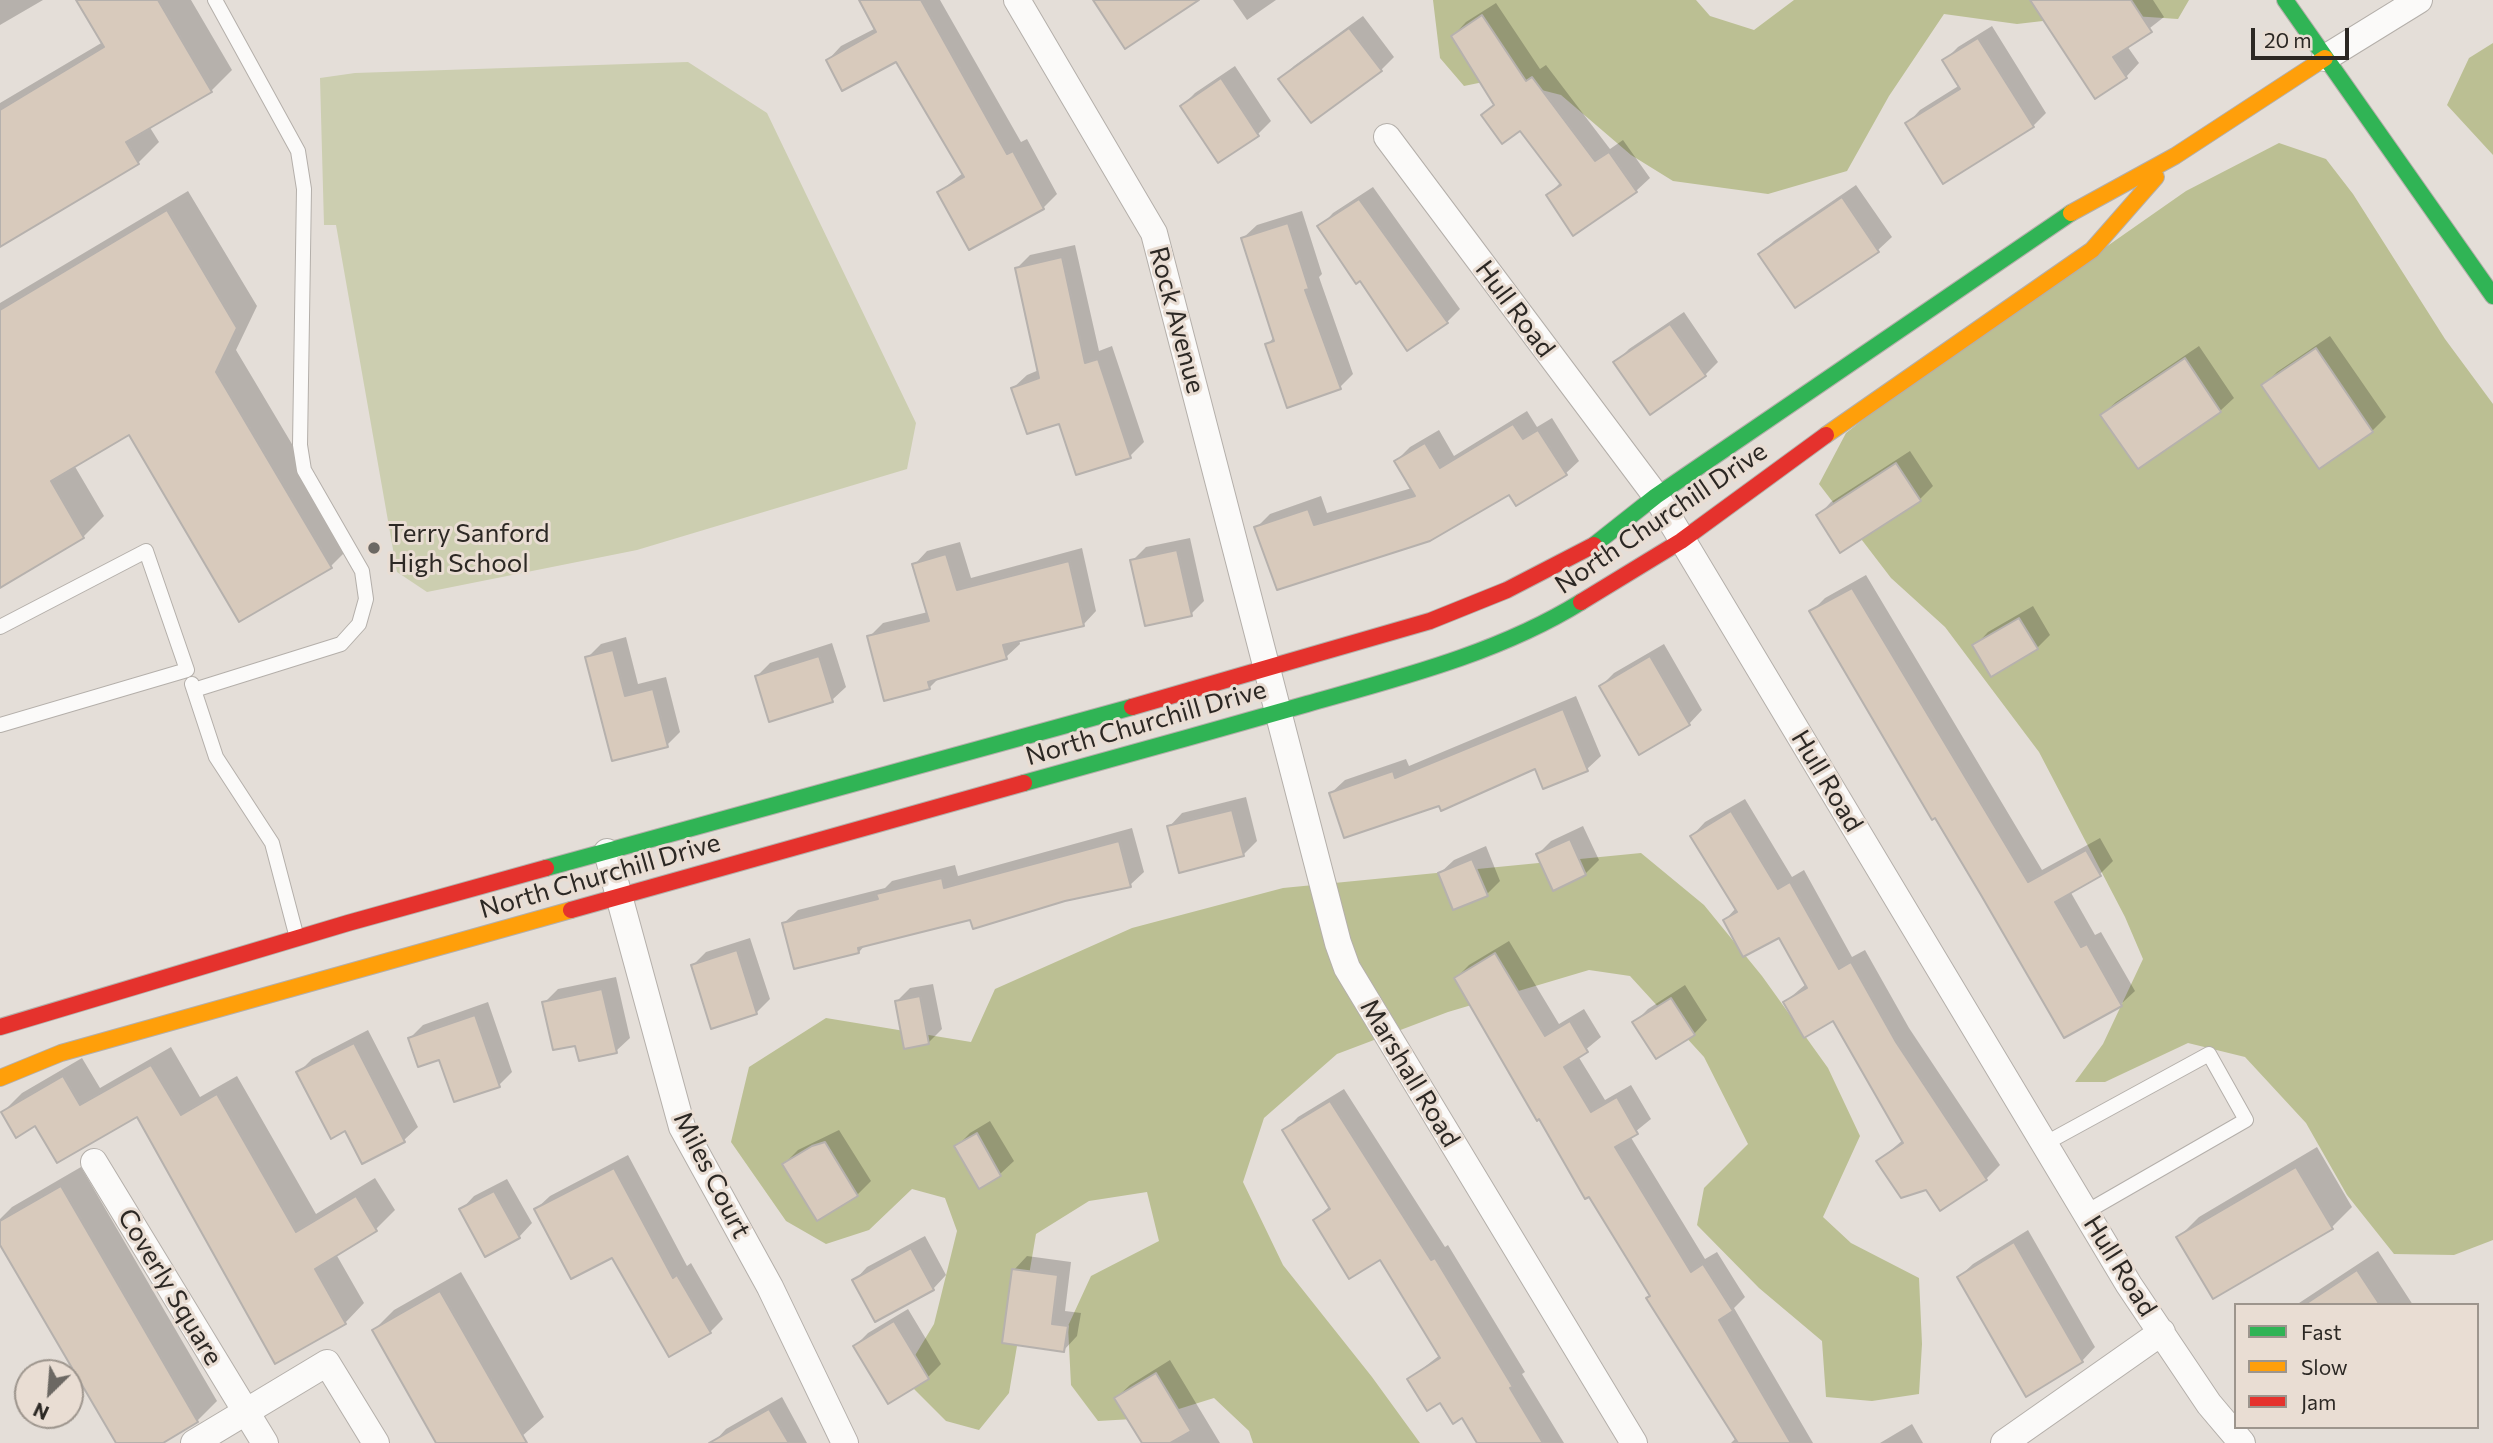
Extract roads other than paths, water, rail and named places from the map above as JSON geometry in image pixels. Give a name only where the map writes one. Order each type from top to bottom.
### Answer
[{"type":"street","name":"Rock Avenue","points":[[1017,0],[1154,233],[1269,669]]},
{"type":"street","points":[[2285,0],[2493,296]]},
{"type":"street","points":[[2325,58],[2419,0]]},
{"type":"street","name":"North Churchill Drive","points":[[0,1027],[298,939],[1269,669],[1430,621],[1507,590],[1589,549],[1656,496],[2062,218],[2175,156],[2325,58]]},
{"type":"street","name":"Hull Road","points":[[1387,137],[1656,496],[2086,1212],[2209,1404],[2242,1443]]},
{"type":"street","name":"North Churchill Drive","points":[[0,1078],[61,1053],[1397,679],[1477,651],[1559,615],[1681,541],[1895,385],[2092,250],[2175,156]]},
{"type":"street","name":"Marshall Road","points":[[1269,669],[1338,943],[1347,968],[1633,1443]]},
{"type":"street","name":"Miles Court","points":[[607,852],[682,1127],[770,1287],[845,1443]]},
{"type":"street","name":"Coverly Square","points":[[94,1162],[265,1443]]},
{"type":"street","points":[[2004,1443],[2162,1332]]},
{"type":"street","points":[[194,1443],[327,1363],[376,1443]]},
{"type":"lane","points":[[194,691],[341,644],[359,624],[366,599],[362,571],[304,470],[300,445],[304,189],[298,151],[215,0]]},
{"type":"lane","points":[[0,627],[146,551],[216,757],[272,843],[298,939]]},
{"type":"lane","points":[[0,726],[187,670]]},
{"type":"lane","points":[[2046,1143],[2209,1054],[2246,1120],[2086,1212]]},
{"type":"place","name":"Terry Sanford High School","points":[[374,548]]}]
